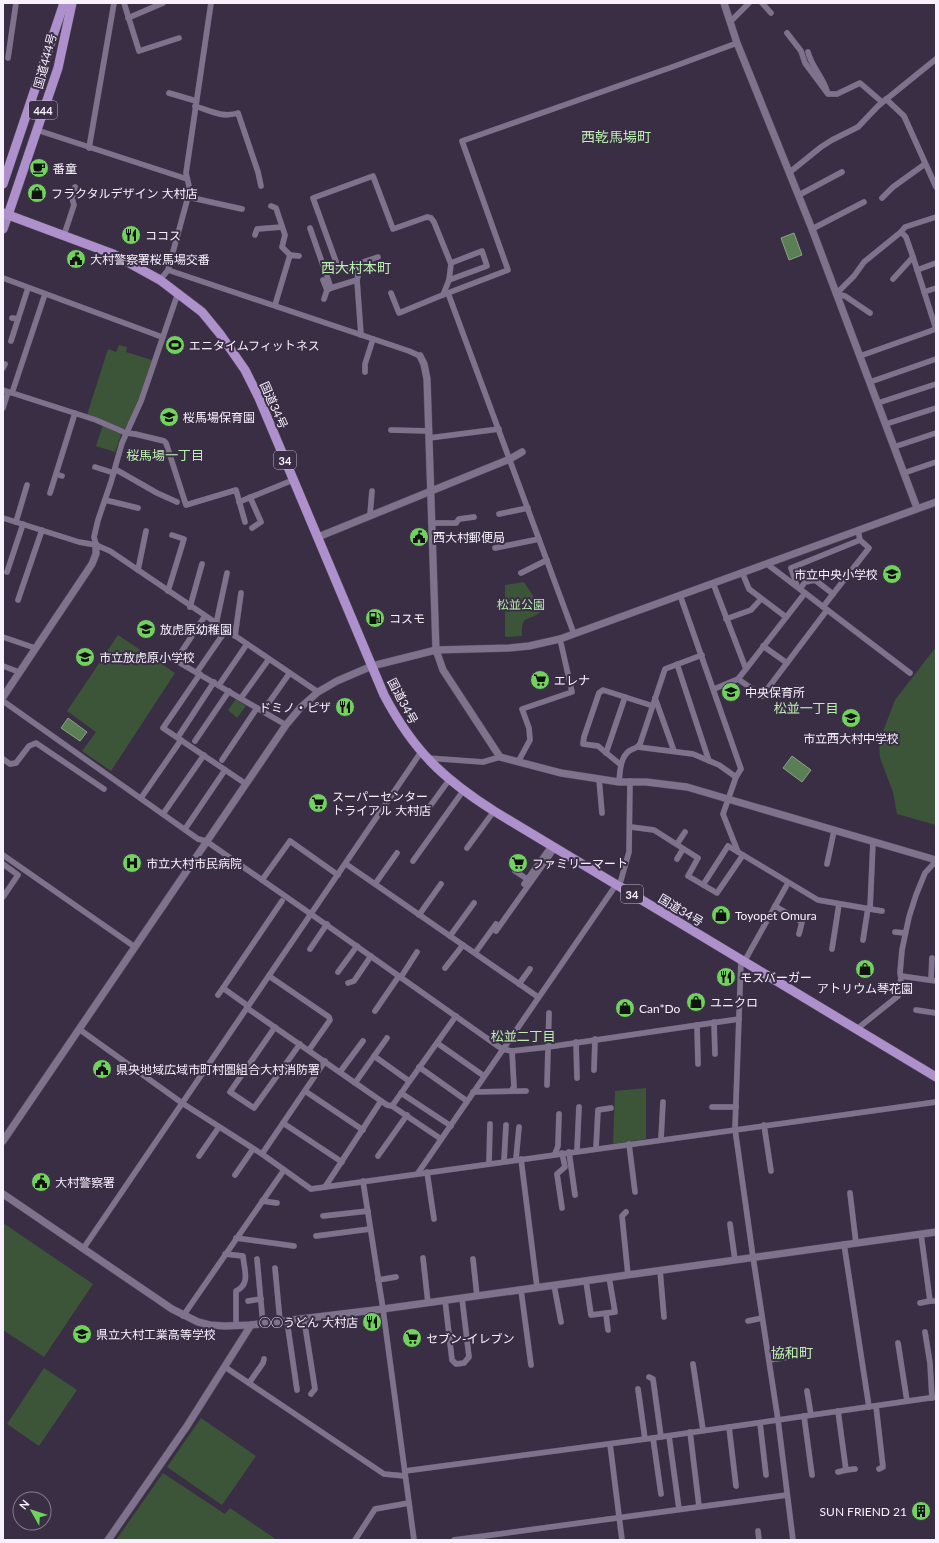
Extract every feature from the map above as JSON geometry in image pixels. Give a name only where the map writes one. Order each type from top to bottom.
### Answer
[{"type":"highway","name":"国道444号","points":[[3,184],[64,3]]},
{"type":"highway","name":"国道444号","points":[[5,214],[37,130],[58,68],[72,3]]},
{"type":"highway","name":"国道34号","points":[[5,214],[114,254],[160,280],[178,293],[202,312],[220,334],[245,370],[318,537],[384,695],[396,717],[424,755],[449,780],[462,791],[494,812],[936,1077]]},
{"type":"main road","points":[[3,229],[5,214]]},
{"type":"street","points":[[8,58],[16,3]]},
{"type":"street","points":[[89,148],[114,3]]},
{"type":"street","points":[[124,3],[139,51],[179,38]]},
{"type":"street","points":[[128,18],[163,3]]},
{"type":"street","points":[[160,280],[168,270],[188,197],[189,186],[186,173],[211,3]]},
{"type":"street","points":[[724,3],[737,43],[799,195],[917,508]]},
{"type":"street","points":[[730,22],[749,3]]},
{"type":"street","points":[[762,3],[771,13]]},
{"type":"street","points":[[787,33],[801,51],[805,62],[828,94]]},
{"type":"street","points":[[391,293],[399,313],[508,270],[462,141],[737,43]]},
{"type":"street","points":[[808,52],[811,61],[824,81],[828,94]]},
{"type":"street","points":[[790,172],[821,146],[858,127],[884,100],[936,59]]},
{"type":"street","points":[[828,94],[837,94],[860,83],[904,116],[925,164],[934,174],[936,187]]},
{"type":"street","points":[[169,93],[224,116],[238,113],[258,172],[261,186]]},
{"type":"street","points":[[37,130],[187,179]]},
{"type":"street","points":[[882,198],[893,187],[925,164]]},
{"type":"street","points":[[799,195],[842,172]]},
{"type":"street","points":[[378,257],[339,270],[313,198],[373,176],[393,229],[427,217],[431,218],[434,222],[451,263],[446,294],[510,459],[574,634]]},
{"type":"street","points":[[64,235],[74,205],[72,198],[75,187]]},
{"type":"street","points":[[188,197],[242,208]]},
{"type":"street","points":[[812,229],[864,202]]},
{"type":"street","points":[[271,206],[276,208],[284,235],[282,247],[290,255],[300,256]]},
{"type":"street","points":[[836,294],[854,276],[864,262],[901,232],[905,227],[936,217]]},
{"type":"street","points":[[255,235],[257,229],[282,228]]},
{"type":"street","points":[[310,228],[329,289],[324,299]]},
{"type":"street","points":[[860,356],[936,329],[933,312],[924,292],[906,237],[901,232]]},
{"type":"street","points":[[449,280],[487,266],[482,251],[451,263]]},
{"type":"street","points":[[275,305],[290,255]]},
{"type":"street","points":[[893,279],[913,257]]},
{"type":"street","points":[[917,270],[936,264]]},
{"type":"street","points":[[354,265],[358,276],[357,280],[361,335]]},
{"type":"street","points":[[168,270],[275,305],[420,356],[424,364],[427,379],[436,650],[443,670],[500,757]]},
{"type":"street","points":[[284,276],[290,278]]},
{"type":"street","points":[[3,278],[162,337]]},
{"type":"street","points":[[323,280],[329,289]]},
{"type":"street","points":[[329,289],[357,280]]},
{"type":"street","points":[[11,341],[28,288]]},
{"type":"street","points":[[924,292],[936,288]]},
{"type":"street","points":[[3,697],[92,564],[96,554],[94,538],[98,520],[126,433],[140,401],[178,293]]},
{"type":"street","points":[[3,408],[45,294]]},
{"type":"street","points":[[836,294],[845,296],[870,313]]},
{"type":"street","points":[[12,318],[18,319]]},
{"type":"street","points":[[365,372],[373,339]]},
{"type":"street","points":[[870,382],[936,359]]},
{"type":"street","points":[[878,403],[936,384]]},
{"type":"street","points":[[8,392],[75,413],[126,433],[142,435],[164,441],[166,443],[186,505],[236,490],[245,522]]},
{"type":"street","points":[[886,424],[936,408]]},
{"type":"street","points":[[50,493],[59,475],[69,443],[75,413]]},
{"type":"street","points":[[391,430],[429,434],[498,430]]},
{"type":"street","points":[[894,447],[936,433]]},
{"type":"street","points":[[318,537],[510,459],[522,452]]},
{"type":"street","points":[[904,473],[936,462]]},
{"type":"street","points":[[95,467],[114,471],[177,502]]},
{"type":"street","points":[[239,502],[293,480]]},
{"type":"street","points":[[16,522],[27,485]]},
{"type":"street","points":[[370,515],[372,491]]},
{"type":"street","points":[[250,497],[261,522],[252,528]]},
{"type":"street","points":[[105,500],[138,508]]},
{"type":"street","points":[[3,1142],[286,725],[318,692],[337,681],[372,666],[436,650],[509,648],[529,646],[560,639],[936,502]]},
{"type":"street","points":[[499,514],[528,508]]},
{"type":"street","points":[[431,523],[456,523],[460,519],[474,517]]},
{"type":"street","points":[[3,518],[78,542],[96,545],[110,551],[190,607],[318,692]]},
{"type":"street","points":[[6,572],[23,524]]},
{"type":"street","points":[[18,600],[42,530]]},
{"type":"street","points":[[738,680],[762,696],[787,663],[833,594],[869,548],[860,540],[858,530]]},
{"type":"street","points":[[138,570],[146,531]]},
{"type":"street","points":[[168,591],[184,539],[172,535]]},
{"type":"street","points":[[495,548],[539,539]]},
{"type":"street","points":[[798,588],[791,568],[860,540]]},
{"type":"street","points":[[521,573],[547,560]]},
{"type":"street","points":[[190,607],[202,564]]},
{"type":"street","points":[[767,564],[910,673]]},
{"type":"street","points":[[216,624],[227,572]]},
{"type":"street","points":[[742,572],[749,589],[786,617]]},
{"type":"street","points":[[798,588],[805,582],[815,580],[833,594]]},
{"type":"street","points":[[713,583],[746,669]]},
{"type":"street","points":[[235,636],[241,592]]},
{"type":"street","points":[[714,689],[738,680],[805,593]]},
{"type":"street","points":[[680,596],[741,769],[727,799],[723,814],[740,854]]},
{"type":"street","points":[[726,619],[751,610],[761,598]]},
{"type":"street","points":[[205,616],[178,657],[180,663],[286,725]]},
{"type":"street","points":[[226,630],[163,728],[246,784]]},
{"type":"street","points":[[3,637],[35,648]]},
{"type":"street","points":[[518,762],[530,740],[529,728],[522,709],[572,692],[560,639]]},
{"type":"street","points":[[141,798],[216,684],[247,644]]},
{"type":"street","points":[[763,646],[787,663]]},
{"type":"street","points":[[638,747],[665,669],[702,655]]},
{"type":"street","points":[[241,698],[269,659]]},
{"type":"street","points":[[677,664],[709,760]]},
{"type":"street","points":[[3,666],[19,672]]},
{"type":"street","points":[[222,760],[260,709],[290,674]]},
{"type":"street","points":[[621,765],[598,746],[583,744],[599,693],[602,690],[653,706]]},
{"type":"street","points":[[195,741],[229,691]]},
{"type":"street","points":[[606,753],[625,697]]},
{"type":"street","points":[[655,698],[674,751]]},
{"type":"street","points":[[3,700],[198,839],[206,842],[311,915],[327,924],[502,1049],[512,1051],[548,1047],[739,1019]]},
{"type":"street","points":[[3,759],[10,764],[16,763],[29,746],[36,743],[104,789]]},
{"type":"street","points":[[620,782],[621,765],[628,752],[638,747],[693,754],[719,765],[736,777]]},
{"type":"street","points":[[163,814],[204,755]]},
{"type":"street","points":[[83,1249],[338,875],[424,755],[484,762],[500,757],[561,773],[620,782],[630,781],[687,787],[936,860],[925,873],[916,894],[905,933],[898,996],[858,1029]]},
{"type":"street","points":[[185,829],[225,770]]},
{"type":"street","points":[[599,779],[602,813]]},
{"type":"street","points":[[425,813],[449,780]]},
{"type":"street","points":[[418,1173],[538,997],[618,886],[629,852],[631,828],[630,781]]},
{"type":"street","points":[[413,861],[462,791]]},
{"type":"street","points":[[467,848],[494,812]]},
{"type":"street","points":[[631,828],[654,830],[698,858],[688,876],[717,893],[740,854]]},
{"type":"street","points":[[827,864],[834,831]]},
{"type":"street","points":[[677,844],[685,832]]},
{"type":"street","points":[[262,880],[290,841],[338,875]]},
{"type":"street","points":[[863,940],[869,908],[873,842]]},
{"type":"street","points":[[703,884],[728,846],[818,900],[882,911]]},
{"type":"street","points":[[515,871],[525,881],[553,847]]},
{"type":"street","points":[[496,931],[553,847]]},
{"type":"street","points":[[677,859],[683,849]]},
{"type":"street","points":[[375,884],[397,853]]},
{"type":"street","points":[[3,855],[135,947]]},
{"type":"street","points":[[3,864],[18,875],[3,897]]},
{"type":"street","points":[[346,864],[538,997]]},
{"type":"street","points":[[788,883],[743,961],[739,1019],[735,1129],[778,1420],[793,1540]]},
{"type":"street","points":[[420,915],[441,884]]},
{"type":"street","points":[[218,995],[282,901]]},
{"type":"street","points":[[450,936],[474,903]]},
{"type":"street","points":[[832,948],[839,904]]},
{"type":"street","points":[[775,906],[802,922]]},
{"type":"street","points":[[475,953],[503,914]]},
{"type":"street","points":[[799,934],[802,922],[806,916]]},
{"type":"street","points":[[310,949],[327,924]]},
{"type":"street","points":[[895,932],[905,933]]},
{"type":"street","points":[[445,968],[463,944]]},
{"type":"street","points":[[338,972],[357,946]]},
{"type":"street","points":[[375,1011],[418,952]]},
{"type":"street","points":[[348,983],[354,981],[371,956]]},
{"type":"street","points":[[901,976],[933,981],[932,958]]},
{"type":"street","points":[[519,984],[530,969]]},
{"type":"street","points":[[269,976],[329,1017],[330,1020],[309,1050]]},
{"type":"street","points":[[223,988],[275,1027],[381,1102],[392,1106],[441,1139]]},
{"type":"street","points":[[916,1010],[936,1013]]},
{"type":"street","points":[[547,1085],[549,1013]]},
{"type":"street","points":[[392,1106],[456,1016]]},
{"type":"street","points":[[714,1022],[715,1054]]},
{"type":"street","points":[[697,1025],[698,1064]]},
{"type":"street","points":[[275,1027],[230,1092],[254,1108],[300,1044]]},
{"type":"street","points":[[79,1029],[182,1103],[262,1154],[311,1189],[596,1148],[936,1102]]},
{"type":"street","points":[[355,1083],[387,1038]]},
{"type":"street","points":[[594,1040],[594,1070]]},
{"type":"street","points":[[340,1072],[363,1041]]},
{"type":"street","points":[[576,1042],[577,1078]]},
{"type":"street","points":[[437,1043],[484,1076]]},
{"type":"street","points":[[511,1091],[514,1087],[512,1051]]},
{"type":"street","points":[[374,1056],[409,1081]]},
{"type":"street","points":[[262,1154],[325,1061]]},
{"type":"street","points":[[419,1067],[467,1102]]},
{"type":"street","points":[[304,1091],[362,1130]]},
{"type":"street","points":[[473,1092],[526,1091]]},
{"type":"street","points":[[402,1093],[450,1126]]},
{"type":"street","points":[[326,1187],[381,1102]]},
{"type":"street","points":[[662,1139],[663,1102]]},
{"type":"street","points":[[577,1151],[579,1107]]},
{"type":"street","points":[[712,1107],[736,1107]]},
{"type":"street","points":[[596,1148],[598,1110],[611,1108]]},
{"type":"street","points":[[555,1154],[558,1146],[559,1114]]},
{"type":"street","points":[[378,1156],[407,1116]]},
{"type":"street","points":[[283,1123],[342,1162]]},
{"type":"street","points":[[489,1163],[490,1124]]},
{"type":"street","points":[[504,1161],[506,1125]]},
{"type":"street","points":[[764,1125],[771,1171]]},
{"type":"street","points":[[199,1156],[219,1127]]},
{"type":"street","points":[[519,1127],[518,1159],[538,1287]]},
{"type":"street","points":[[629,1144],[635,1192]]},
{"type":"street","points":[[235,1175],[253,1149]]},
{"type":"street","points":[[569,1152],[575,1195]]},
{"type":"street","points":[[562,1153],[565,1167],[557,1174],[562,1208]]},
{"type":"street","points":[[183,1316],[284,1170]]},
{"type":"street","points":[[427,1172],[434,1219]]},
{"type":"street","points":[[363,1181],[414,1540]]},
{"type":"street","points":[[850,1193],[856,1243]]},
{"type":"street","points":[[3,1194],[183,1316],[198,1322],[236,1326],[263,1324],[428,1303],[936,1232]]},
{"type":"street","points":[[262,1201],[277,1203]]},
{"type":"street","points":[[323,1216],[368,1211]]},
{"type":"street","points":[[626,1212],[622,1216],[628,1275]]},
{"type":"street","points":[[730,1224],[735,1260]]},
{"type":"street","points":[[316,1236],[370,1229]]},
{"type":"street","points":[[920,1303],[933,1301],[921,1234]]},
{"type":"street","points":[[236,1238],[294,1246]]},
{"type":"street","points":[[844,1244],[884,1467],[879,1469]]},
{"type":"street","points":[[226,1254],[243,1256],[245,1283],[243,1287],[236,1291],[236,1326]]},
{"type":"street","points":[[423,1258],[428,1303]]},
{"type":"street","points":[[257,1259],[263,1324]]},
{"type":"street","points":[[473,1259],[477,1296]]},
{"type":"street","points":[[275,1268],[283,1321],[297,1390]]},
{"type":"street","points":[[660,1270],[664,1317]]},
{"type":"street","points":[[378,1280],[396,1277]]},
{"type":"street","points":[[586,1281],[591,1315],[606,1314],[615,1312],[609,1277]]},
{"type":"street","points":[[554,1285],[561,1322]]},
{"type":"street","points":[[521,1290],[531,1365]]},
{"type":"street","points":[[446,1300],[452,1360],[456,1364],[464,1363],[470,1357],[462,1298]]},
{"type":"street","points":[[248,1300],[260,1299]]},
{"type":"street","points":[[606,1314],[608,1330]]},
{"type":"street","points":[[748,1321],[762,1318]]},
{"type":"street","points":[[304,1319],[314,1389],[311,1394]]},
{"type":"street","points":[[108,1540],[187,1426],[251,1325]]},
{"type":"street","points":[[225,1367],[384,1474],[405,1473],[934,1397],[925,1332]]},
{"type":"street","points":[[898,1343],[907,1401]]},
{"type":"street","points":[[769,1360],[796,1356]]},
{"type":"street","points":[[249,1383],[263,1363],[264,1359]]},
{"type":"street","points":[[692,1364],[702,1430]]},
{"type":"street","points":[[649,1377],[653,1379],[661,1437]]},
{"type":"street","points":[[638,1389],[645,1439]]},
{"type":"street","points":[[807,1391],[811,1415]]},
{"type":"street","points":[[838,1411],[846,1470]]},
{"type":"street","points":[[804,1416],[812,1475]]},
{"type":"street","points":[[760,1423],[766,1475]]},
{"type":"street","points":[[729,1427],[736,1486]]},
{"type":"street","points":[[690,1432],[699,1506]]},
{"type":"street","points":[[669,1436],[679,1508]]},
{"type":"street","points":[[653,1438],[661,1494]]},
{"type":"street","points":[[610,1444],[622,1540]]},
{"type":"street","points":[[838,1472],[855,1469]]},
{"type":"street","points":[[454,1540],[679,1508],[787,1495]]},
{"type":"street","points":[[355,1540],[375,1509],[409,1503]]},
{"type":"street","points":[[758,1531],[759,1540]]},
{"type":"green space","points":[[119,345],[127,347],[126,352],[152,360],[137,406],[123,431],[87,415],[108,349],[116,352]]},
{"type":"green space","points":[[103,425],[122,432],[115,452],[96,446]]},
{"type":"green space","name":"松並公園","points":[[524,582],[541,608],[541,611],[537,615],[524,621],[522,636],[506,637],[505,585]]},
{"type":"green space","points":[[118,635],[175,673],[111,771],[82,751],[96,732],[67,711]]},
{"type":"green space","points":[[936,647],[936,825],[897,814],[893,792],[880,758],[879,742],[895,700]]},
{"type":"green space","points":[[236,699],[246,706],[237,718],[228,710]]},
{"type":"green space","points":[[646,1088],[646,1139],[613,1144],[615,1091]]},
{"type":"green space","points":[[3,1223],[93,1284],[44,1357],[3,1330]]},
{"type":"green space","points":[[44,1368],[77,1390],[39,1446],[7,1424]]},
{"type":"green space","points":[[201,1418],[256,1456],[222,1505],[167,1467]]},
{"type":"green space","points":[[163,1473],[225,1514],[230,1508],[277,1540],[116,1540]]},
{"type":"shaded area","points":[[794,233],[802,255],[789,260],[781,238]]},
{"type":"shaded area","points":[[68,718],[87,732],[80,741],[61,728]]},
{"type":"shaded area","points":[[792,756],[811,770],[802,782],[783,768]]},
{"type":"place","name":"番童","points":[[39,168]]},
{"type":"place","name":"フラクタルデザイン 大村店","points":[[37,193]]},
{"type":"place","name":"ココス","points":[[131,235]]},
{"type":"place","name":"大村警察署桜馬場交番","points":[[76,259]]},
{"type":"place","name":"エニタイムフィットネス","points":[[175,345]]},
{"type":"place","name":"桜馬場保育園","points":[[169,417]]},
{"type":"place","name":"西大村郵便局","points":[[419,537]]},
{"type":"place","name":"市立中央小学校","points":[[892,574]]},
{"type":"place","name":"コスモ","points":[[375,618]]},
{"type":"place","name":"放虎原幼稚園","points":[[146,629]]},
{"type":"place","name":"市立放虎原小学校","points":[[85,657]]},
{"type":"place","name":"エレナ","points":[[540,680]]},
{"type":"place","name":"中央保育所","points":[[731,692]]},
{"type":"place","name":"ドミノ・ピザ","points":[[345,707]]},
{"type":"place","name":"市立西大村中学校","points":[[851,718]]},
{"type":"place","name":"スーパーセンター トライアル 大村店","points":[[318,803]]},
{"type":"place","name":"市立大村市民病院","points":[[132,863]]},
{"type":"place","name":"ファミリーマート","points":[[518,863]]},
{"type":"place","name":"Toyopet Omura","points":[[721,915]]},
{"type":"place","name":"アトリウム琴花園","points":[[865,969]]},
{"type":"place","name":"モスバーガー","points":[[726,977]]},
{"type":"place","name":"ユニクロ","points":[[696,1002]]},
{"type":"place","name":"Can*Do","points":[[625,1008]]},
{"type":"place","name":"県央地域広域市町村圏組合大村消防署","points":[[102,1069]]},
{"type":"place","name":"大村警察署","points":[[41,1182]]},
{"type":"place","name":"◯◯うどん 大村店","points":[[372,1322]]},
{"type":"place","name":"県立大村工業高等学校","points":[[82,1334]]},
{"type":"place","name":"セブン-イレブン","points":[[412,1338]]},
{"type":"place","name":"SUN FRIEND 21","points":[[921,1511]]},
{"type":"district","name":"西乾馬場町","points":[[616,136]]},
{"type":"district","name":"西大村本町","points":[[356,267]]},
{"type":"district","name":"桜馬場一丁目","points":[[165,455]]},
{"type":"district","name":"松並一丁目","points":[[806,708]]},
{"type":"district","name":"松並二丁目","points":[[523,1036]]},
{"type":"district","name":"協和町","points":[[792,1352]]}]
